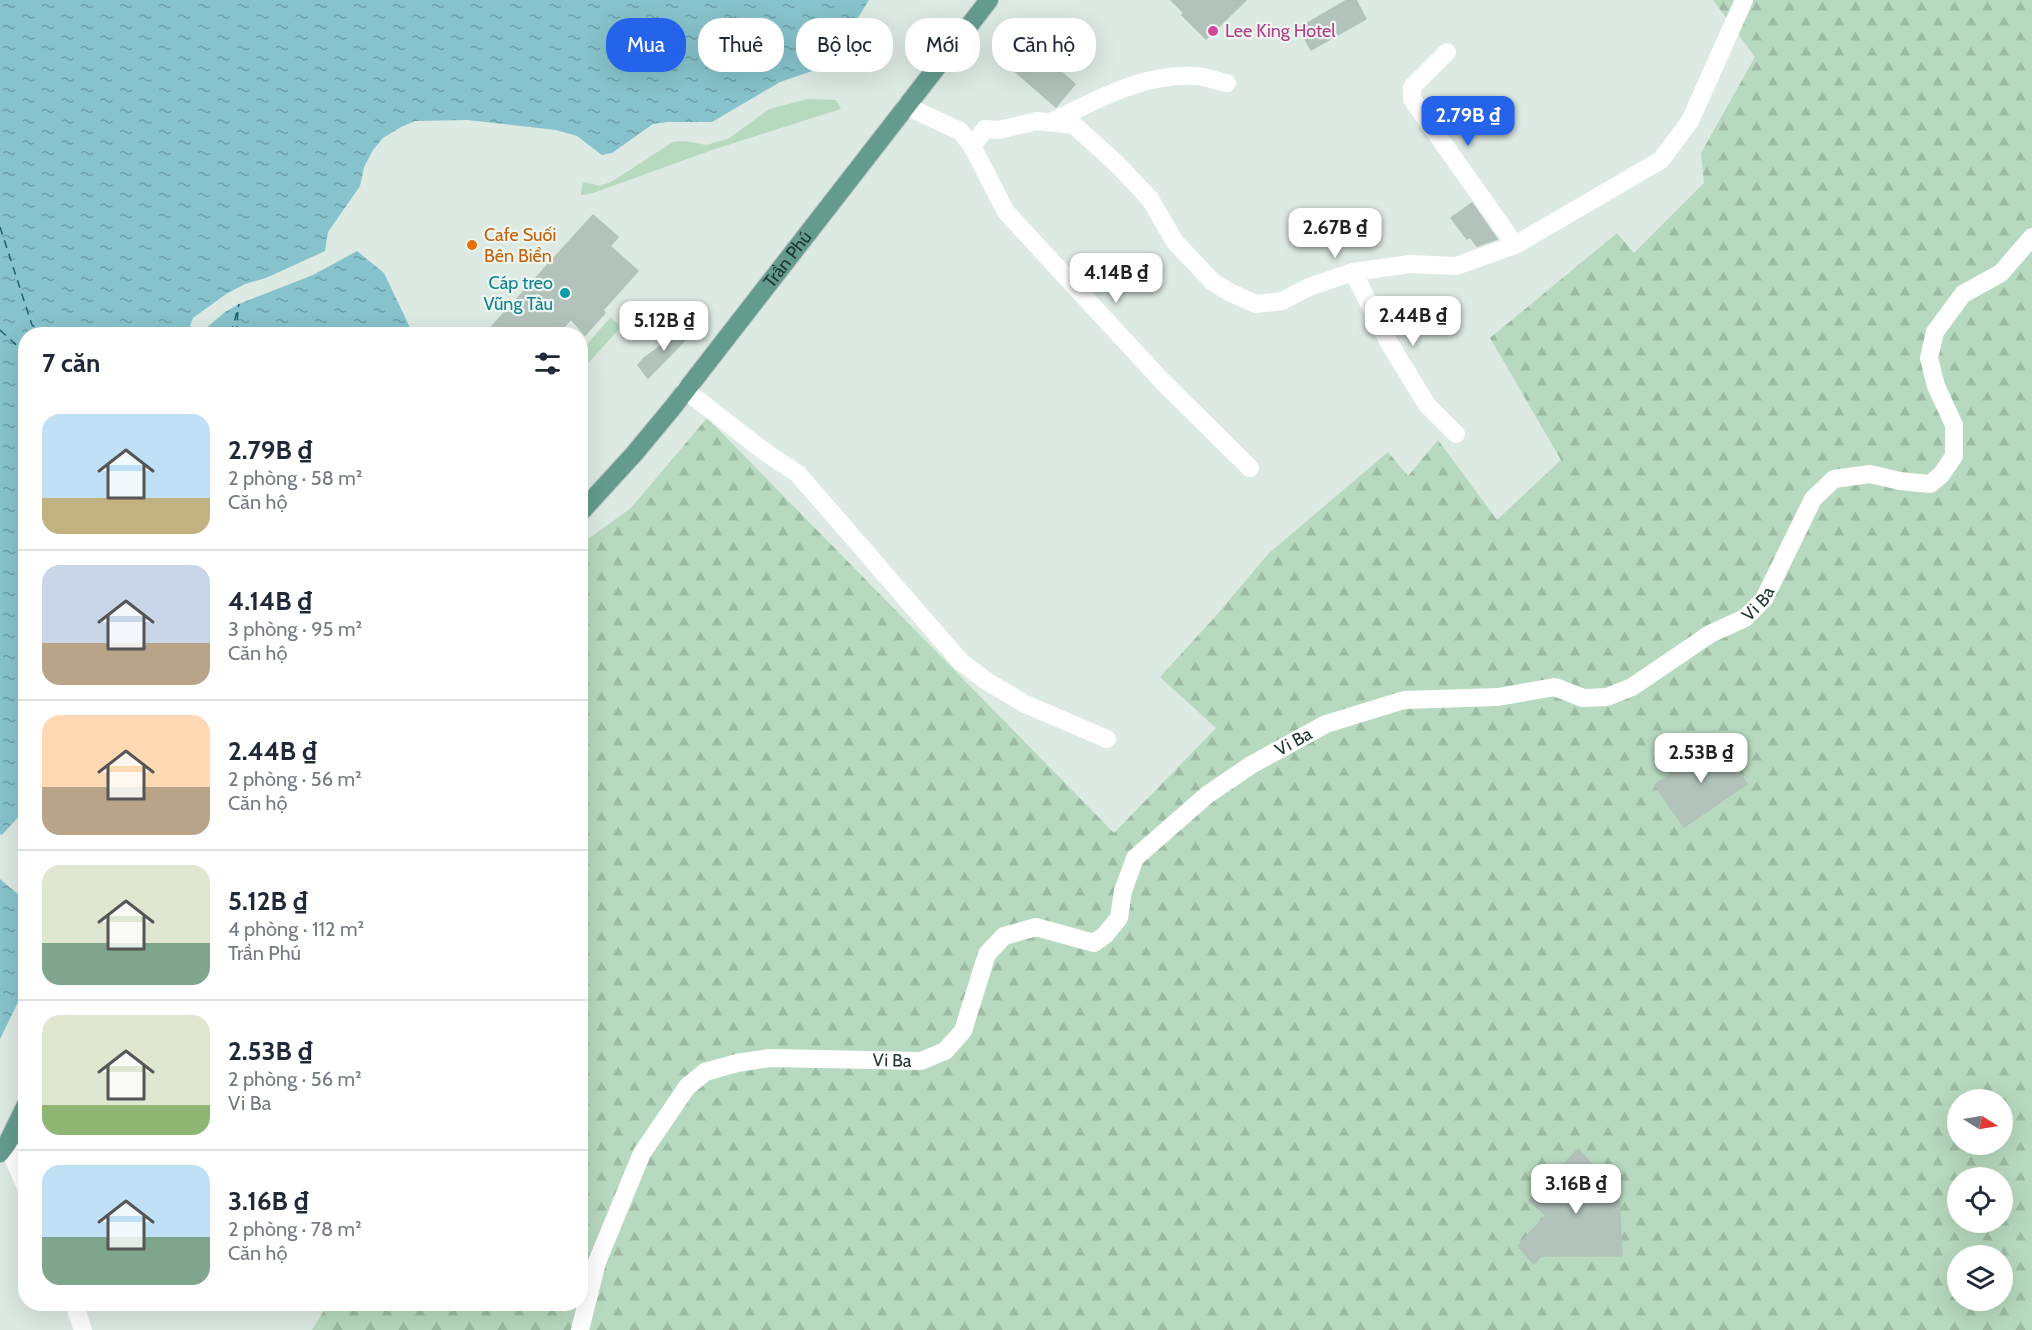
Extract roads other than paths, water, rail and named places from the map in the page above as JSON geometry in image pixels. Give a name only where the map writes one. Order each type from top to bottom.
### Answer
[{"type":"main road","name":"Trần Phú","points":[[588,504],[634,454],[685,390],[989,0]]},
{"type":"main road","points":[[3,1148],[18,1120]]},
{"type":"street","points":[[972,146],[986,129],[999,130],[1037,121],[1074,125],[1118,165],[1150,199],[1175,242],[1213,282],[1256,304],[1282,301],[1309,287],[1353,272],[1410,264],[1456,266],[1515,245],[1661,160],[1690,121],[1744,0]]},
{"type":"street","points":[[1448,52],[1412,87],[1412,99],[1515,245]]},
{"type":"street","points":[[1051,122],[1110,93],[1159,76],[1197,76],[1227,83]]},
{"type":"street","points":[[906,106],[960,131],[972,146],[1006,212],[1163,382],[1250,468]]},
{"type":"street","name":"Vi Ba","points":[[588,1298],[597,1262],[642,1153],[687,1087],[705,1072],[737,1063],[770,1058],[921,1061],[945,1051],[963,1031],[987,954],[1004,936],[1036,927],[1094,944],[1119,918],[1123,891],[1135,858],[1207,795],[1251,765],[1326,724],[1404,700],[1498,697],[1555,687],[1583,698],[1591,698],[1607,697],[1632,687],[1710,634],[1744,618],[1764,599],[1813,499],[1834,479],[1870,474],[1900,481],[1930,484],[1941,475],[1954,456],[1954,425],[1936,386],[1929,358],[1935,332],[1963,294],[2001,273],[2032,237]]},
{"type":"street","points":[[1353,272],[1388,341],[1427,405],[1456,434]]},
{"type":"street","points":[[685,390],[765,452],[798,474],[961,662],[988,682],[1025,704],[1107,739]]},
{"type":"street","points":[[3,1148],[18,1173]]},
{"type":"street","points":[[76,1311],[83,1330]]},
{"type":"street","name":"Vi Ba","points":[[580,1330],[585,1311]]},
{"type":"water","points":[[0,0],[869,0],[858,18],[796,18],[796,72],[809,72],[780,82],[712,122],[653,124],[612,153],[602,155],[577,136],[556,130],[467,120],[415,121],[401,127],[383,138],[373,150],[364,167],[360,186],[328,232],[325,251],[226,294],[193,318],[191,327],[18,327],[18,817],[2,835],[0,834]]},
{"type":"water","points":[[357,251],[384,273],[410,327],[208,327],[239,304],[313,275]]},
{"type":"water","points":[[0,879],[18,894],[18,1002],[0,1039]]},
{"type":"place","name":"Lee King Hotel","points":[[1213,31]]},
{"type":"place","name":"Cafe Suối Bên Biển","points":[[472,245]]},
{"type":"place","name":"Cáp treo Vũng Tàu","points":[[565,293]]}]
